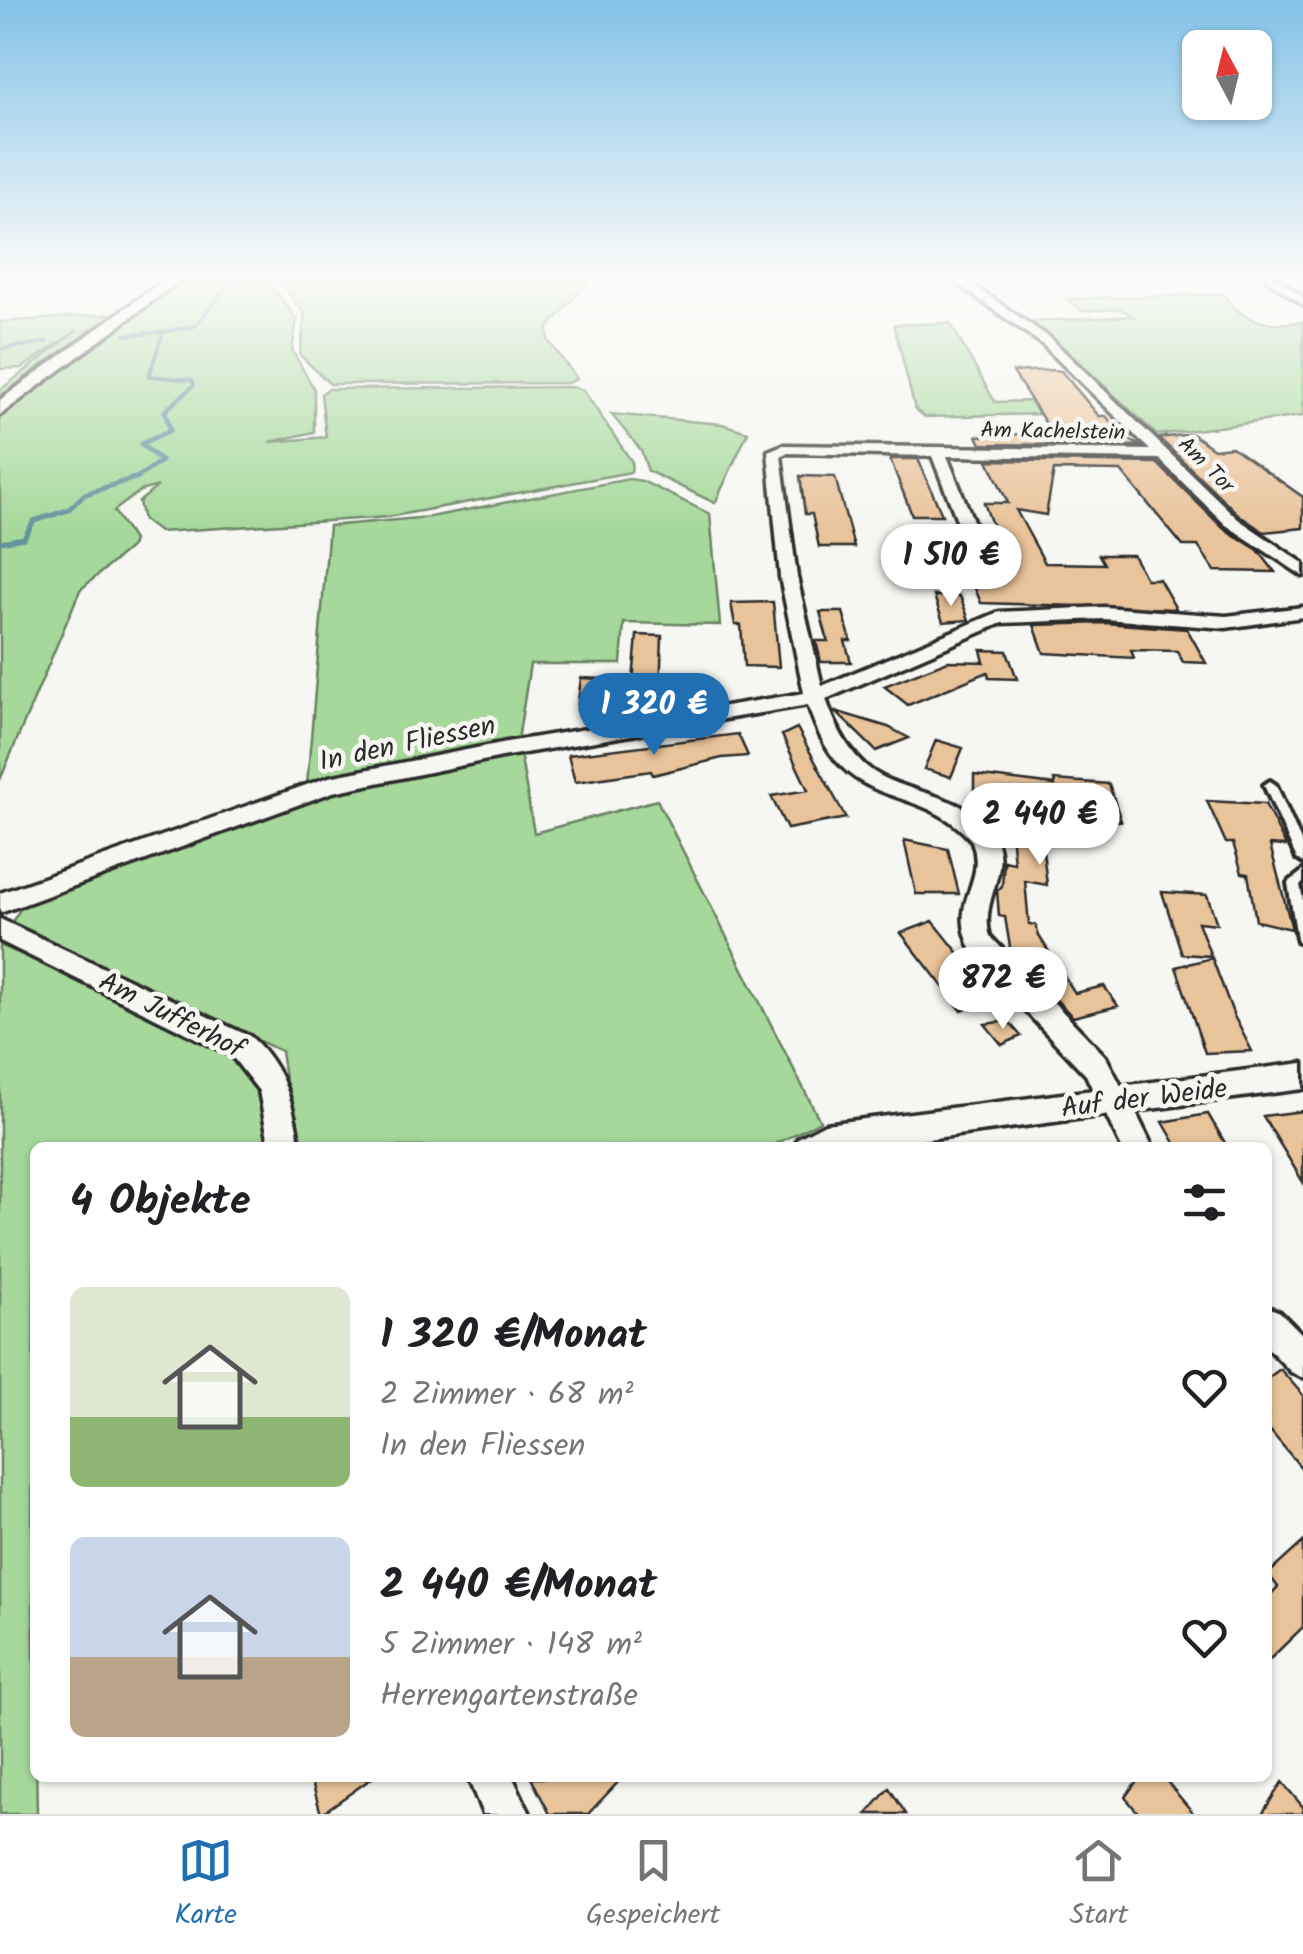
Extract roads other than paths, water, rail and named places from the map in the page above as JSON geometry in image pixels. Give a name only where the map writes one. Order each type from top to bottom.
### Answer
[{"type":"main road","points":[[0,410],[62,364]]},
{"type":"street","name":"Am Tor","points":[[1070,364],[1232,522],[1303,571]]},
{"type":"street","points":[[937,450],[974,542]]},
{"type":"street","name":"Am Kachelstein","points":[[812,698],[783,536],[773,451],[1167,455]]},
{"type":"street","name":"In den Fliessen","points":[[0,903],[329,785],[507,749],[812,698],[999,618],[1104,614],[1226,622],[1303,612]]},
{"type":"street","points":[[812,698],[856,770],[881,786],[949,812],[981,836],[989,854],[974,925],[978,938],[1096,1066],[1135,1142]]},
{"type":"street","name":"Am Jufferhof","points":[[0,930],[241,1046],[254,1056],[276,1090],[284,1142]]},
{"type":"street","name":"Auf der Weide","points":[[819,1142],[825,1138],[1303,1076]]},
{"type":"street","points":[[1272,1328],[1303,1360]]},
{"type":"street","points":[[492,1782],[508,1814]]},
{"type":"lane","points":[[1270,784],[1303,859]]},
{"type":"lane","points":[[1303,876],[1294,883],[1303,938]]},
{"type":"waterway","points":[[153,364],[149,376],[192,380],[194,385],[166,410]]},
{"type":"waterway","points":[[166,410],[169,407]]},
{"type":"waterway","points":[[0,542],[24,538],[34,521],[68,510],[85,494],[138,477],[161,461],[141,444],[170,430],[166,410]]}]
